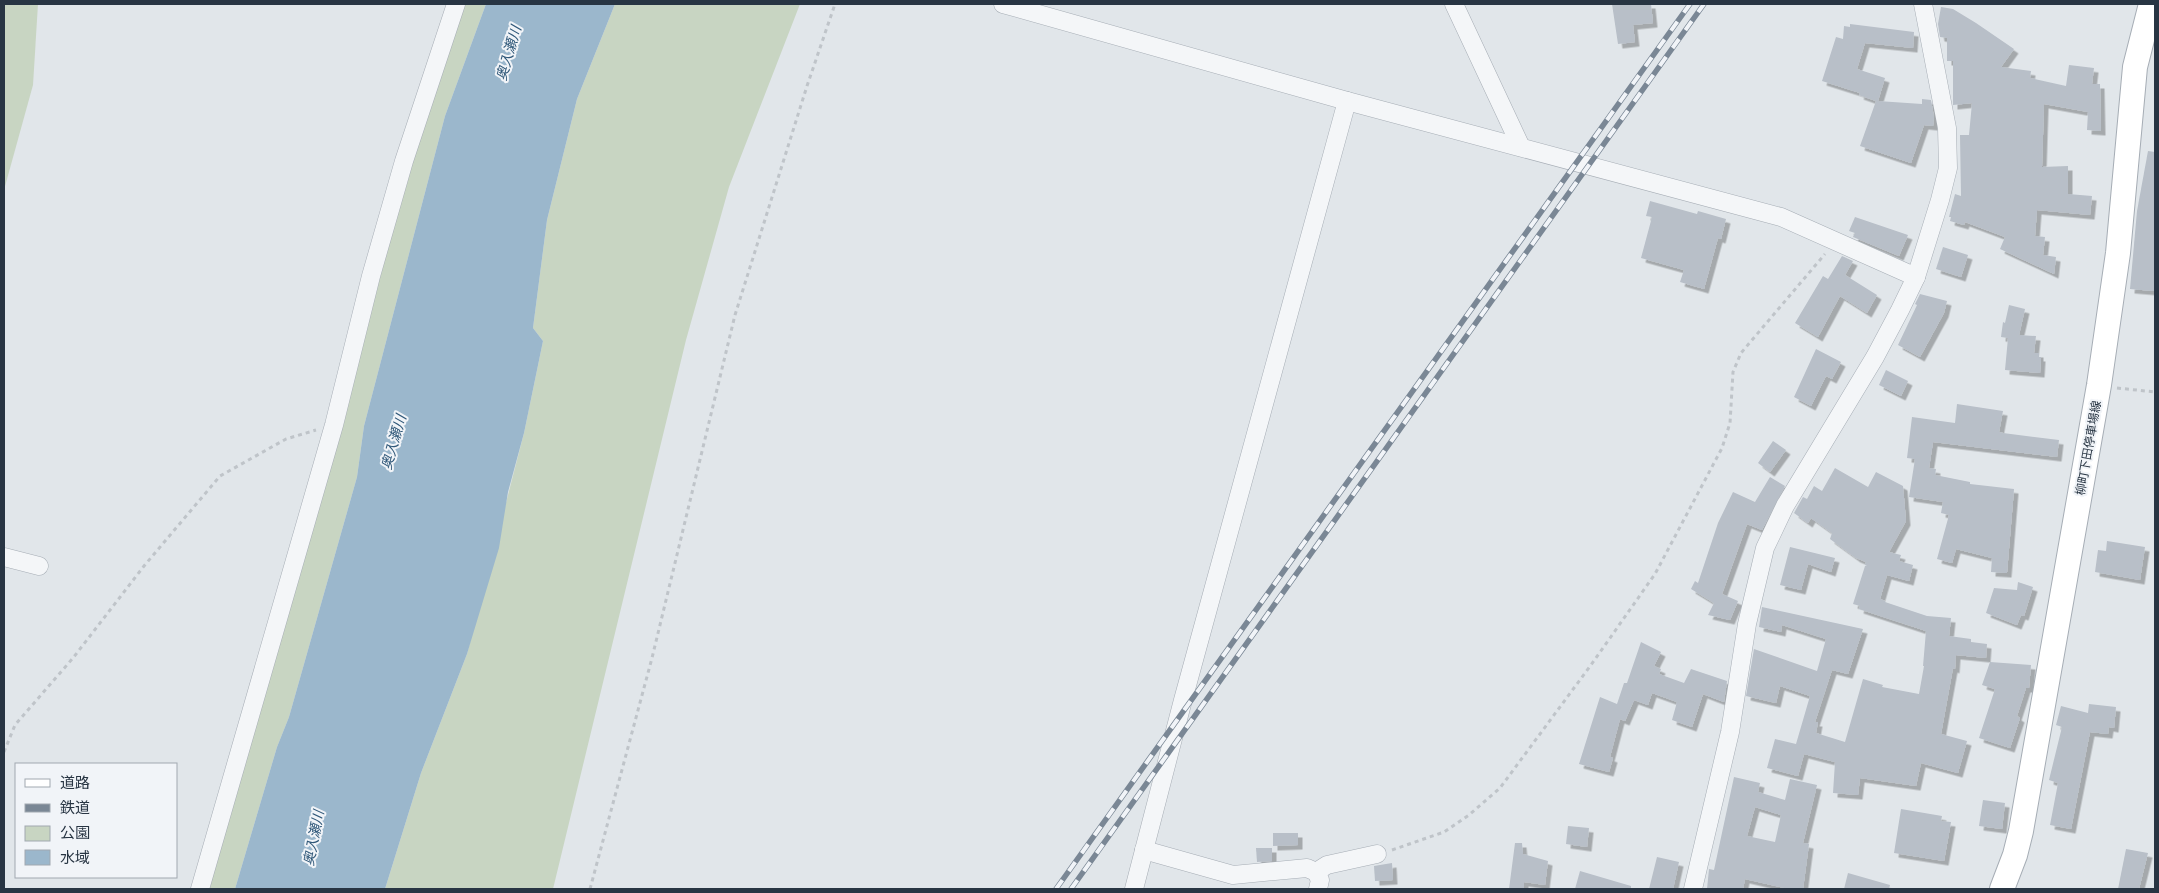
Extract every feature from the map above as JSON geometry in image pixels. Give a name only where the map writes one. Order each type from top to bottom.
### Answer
[{"type":"main road","name":"柳町下田停車場線","points":[[2002,889],[2015,855],[2021,832],[2099,385],[2118,252],[2135,67],[2148,4]]},
{"type":"street","points":[[200,889],[334,425],[376,257],[404,161],[456,4]]},
{"type":"street","points":[[1003,4],[1347,101],[1781,217],[1916,277]]},
{"type":"street","points":[[1454,4],[1521,147]]},
{"type":"street","points":[[1693,889],[1730,732],[1747,624],[1765,548],[1811,460],[1875,357],[1916,277],[1940,200],[1948,168],[1947,128],[1942,98],[1931,56],[1923,4]]},
{"type":"street","points":[[1134,889],[1347,101]]},
{"type":"street","points":[[4,557],[39,566]]},
{"type":"street","points":[[1144,850],[1233,875],[1307,868],[1317,881],[1326,865],[1377,854]]},
{"type":"path","points":[[590,889],[652,658],[735,315],[807,86],[835,4]]},
{"type":"path","points":[[1377,854],[1413,844],[1444,832],[1469,815],[1500,788],[1530,749],[1655,574],[1722,448],[1730,423],[1733,372],[1741,353],[1836,240]]},
{"type":"path","points":[[2099,385],[2155,392]]},
{"type":"path","points":[[4,752],[15,725],[73,658],[144,566],[220,476],[286,439],[334,425]]},
{"type":"green space","points":[[4,4],[38,4],[33,85],[4,190]]},
{"type":"green space","points":[[463,4],[486,4],[445,116],[364,426],[357,477],[289,717],[277,747],[235,889],[206,889],[410,162]]},
{"type":"green space","points":[[615,4],[800,4],[729,187],[686,340],[553,889],[385,889],[421,773],[467,654],[524,433],[543,341],[533,328],[547,220],[577,99]]},
{"type":"water","name":"奥入瀬川","points":[[486,4],[615,4],[577,99],[547,220],[533,328],[543,341],[524,433],[508,492],[499,548],[467,654],[421,773],[385,889],[235,889],[277,747],[289,717],[357,477],[364,426],[445,116]]},
{"type":"building","points":[[1612,4],[1651,4],[1653,23],[1633,25],[1635,42],[1618,44]]},
{"type":"building","points":[[1941,7],[1953,9],[2014,49],[2001,67],[2031,71],[2030,78],[2066,86],[2069,65],[2094,68],[2092,84],[2100,84],[2101,131],[2087,130],[2088,112],[2044,104],[2042,167],[2068,166],[2068,194],[2092,196],[2090,215],[2037,210],[2035,236],[2045,237],[2043,255],[2056,257],[2054,274],[2000,249],[2005,237],[1965,222],[1964,225],[1950,221],[1951,217],[1949,217],[1955,194],[1961,196],[1960,135],[1969,135],[1972,103],[1953,105],[1953,61],[1947,61],[1947,38],[1940,37],[1938,24]]},
{"type":"building","points":[[1850,24],[1914,32],[1913,48],[1865,43],[1857,69],[1885,78],[1878,101],[1922,104],[1922,99],[1931,100],[1934,117],[1933,126],[1924,125],[1911,163],[1860,146],[1876,101],[1859,95],[1860,93],[1822,81],[1836,37],[1843,39],[1844,26],[1850,27]]},
{"type":"building","points":[[2148,151],[2155,152],[2154,291],[2130,289],[2137,211]]},
{"type":"building","points":[[1650,201],[1697,214],[1698,211],[1726,219],[1721,239],[1718,238],[1704,289],[1680,282],[1684,270],[1641,258],[1652,217],[1646,216]]},
{"type":"building","points":[[1855,217],[1908,235],[1899,256],[1853,237],[1855,233],[1849,231]]},
{"type":"building","points":[[1943,247],[1968,255],[1961,277],[1936,269]]},
{"type":"building","points":[[1842,256],[1853,261],[1845,275],[1877,295],[1867,313],[1840,296],[1818,337],[1795,323],[1823,276],[1828,279]]},
{"type":"building","points":[[1920,294],[1947,301],[1944,313],[1920,357],[1898,345],[1917,305],[1915,304]]},
{"type":"building","points":[[2009,305],[2025,309],[2019,335],[2036,336],[2034,353],[2039,353],[2039,357],[2041,357],[2040,373],[2005,370],[2008,338],[2001,337],[2003,322],[2005,323]]},
{"type":"building","points":[[1816,349],[1841,362],[1832,379],[1826,376],[1811,406],[1794,397]]},
{"type":"building","points":[[1886,370],[1908,381],[1901,396],[1879,385]]},
{"type":"building","points":[[1957,404],[2003,411],[1999,432],[2059,440],[2057,457],[1933,442],[1929,468],[1936,469],[1935,475],[1970,482],[1970,484],[2014,489],[2007,573],[1991,572],[1992,558],[1956,549],[1952,563],[1937,559],[1949,515],[1941,513],[1943,502],[1909,497],[1915,459],[1907,458],[1912,417],[1955,423]]},
{"type":"building","points":[[1773,441],[1786,450],[1770,472],[1758,463]]},
{"type":"building","points":[[1835,468],[1868,487],[1876,472],[1903,486],[1906,521],[1889,552],[1901,555],[1899,561],[1913,565],[1909,581],[1887,575],[1880,599],[1927,616],[1951,618],[1949,636],[1971,639],[1971,642],[1987,644],[1986,658],[1956,655],[1955,669],[1953,668],[1941,734],[1967,741],[1958,773],[1921,763],[1916,786],[1860,778],[1858,795],[1833,793],[1835,762],[1804,754],[1798,776],[1767,768],[1775,739],[1796,744],[1810,696],[1780,686],[1776,703],[1746,696],[1754,649],[1817,671],[1826,639],[1782,625],[1781,632],[1759,627],[1762,607],[1863,629],[1848,674],[1832,670],[1815,722],[1818,722],[1816,733],[1845,742],[1863,679],[1883,685],[1882,687],[1919,694],[1924,666],[1926,631],[1859,609],[1860,606],[1853,604],[1865,566],[1867,566],[1865,565],[1866,562],[1856,558],[1830,539],[1832,533],[1811,518],[1808,523],[1794,513],[1803,497],[1807,499],[1814,486],[1822,491]]},
{"type":"building","points":[[1770,477],[1785,486],[1762,530],[1747,524],[1722,594],[1738,601],[1730,620],[1708,615],[1714,603],[1691,589],[1695,581],[1698,583],[1718,523],[1733,492],[1755,502]]},
{"type":"building","points":[[2107,541],[2145,547],[2140,580],[2095,572],[2098,550],[2106,551]]},
{"type":"building","points":[[1790,547],[1835,558],[1831,572],[1808,564],[1801,590],[1780,585]]},
{"type":"building","points":[[2018,582],[2033,587],[2024,616],[2021,615],[2017,625],[1986,613],[1994,588],[2017,590]]},
{"type":"building","points":[[1641,642],[1661,652],[1654,666],[1661,669],[1659,674],[1684,683],[1691,669],[1727,681],[1724,702],[1703,694],[1692,727],[1672,720],[1677,702],[1652,693],[1648,705],[1634,700],[1625,721],[1620,719],[1610,757],[1613,758],[1609,772],[1579,764],[1600,697],[1617,704],[1624,683],[1627,683]]},
{"type":"building","points":[[1990,662],[2031,665],[2029,688],[2026,688],[2017,716],[2020,718],[2010,748],[1979,738],[1995,689],[1982,685]]},
{"type":"building","points":[[2089,704],[2116,707],[2114,728],[2109,727],[2108,734],[2090,732],[2071,829],[2050,825],[2058,783],[2049,780],[2062,727],[2056,725],[2061,706],[2088,713]]},
{"type":"building","points":[[1734,777],[1760,783],[1758,792],[1785,800],[1790,779],[1817,785],[1803,843],[1809,844],[1803,889],[1789,889],[1745,879],[1743,889],[1707,889],[1709,869],[1714,870]],"holes":[[[1755,807],[1781,815],[1775,842],[1747,836]]]},
{"type":"building","points":[[1983,800],[2005,803],[2002,829],[1979,826]]},
{"type":"building","points":[[1901,809],[1942,816],[1941,821],[1951,822],[1944,861],[1894,853]]},
{"type":"building","points":[[1568,826],[1589,828],[1587,847],[1566,844]]},
{"type":"building","points":[[1273,833],[1298,833],[1298,845],[1273,846]]},
{"type":"building","points":[[1515,843],[1522,843],[1523,854],[1548,861],[1545,885],[1524,882],[1524,889],[1509,889]]},
{"type":"building","points":[[1256,848],[1272,848],[1272,861],[1257,862]]},
{"type":"building","points":[[2126,849],[2148,853],[2139,889],[2118,889]]},
{"type":"building","points":[[1657,857],[1679,862],[1673,889],[1649,889]]},
{"type":"building","points":[[1392,863],[1393,880],[1375,881],[1374,866]]},
{"type":"building","points":[[1580,871],[1631,886],[1631,889],[1575,889]]},
{"type":"building","points":[[1848,873],[1890,885],[1889,889],[1844,889]]},
{"type":"railway","points":[[1056,889],[1690,4]]},
{"type":"railway","points":[[1071,889],[1704,4]]}]
